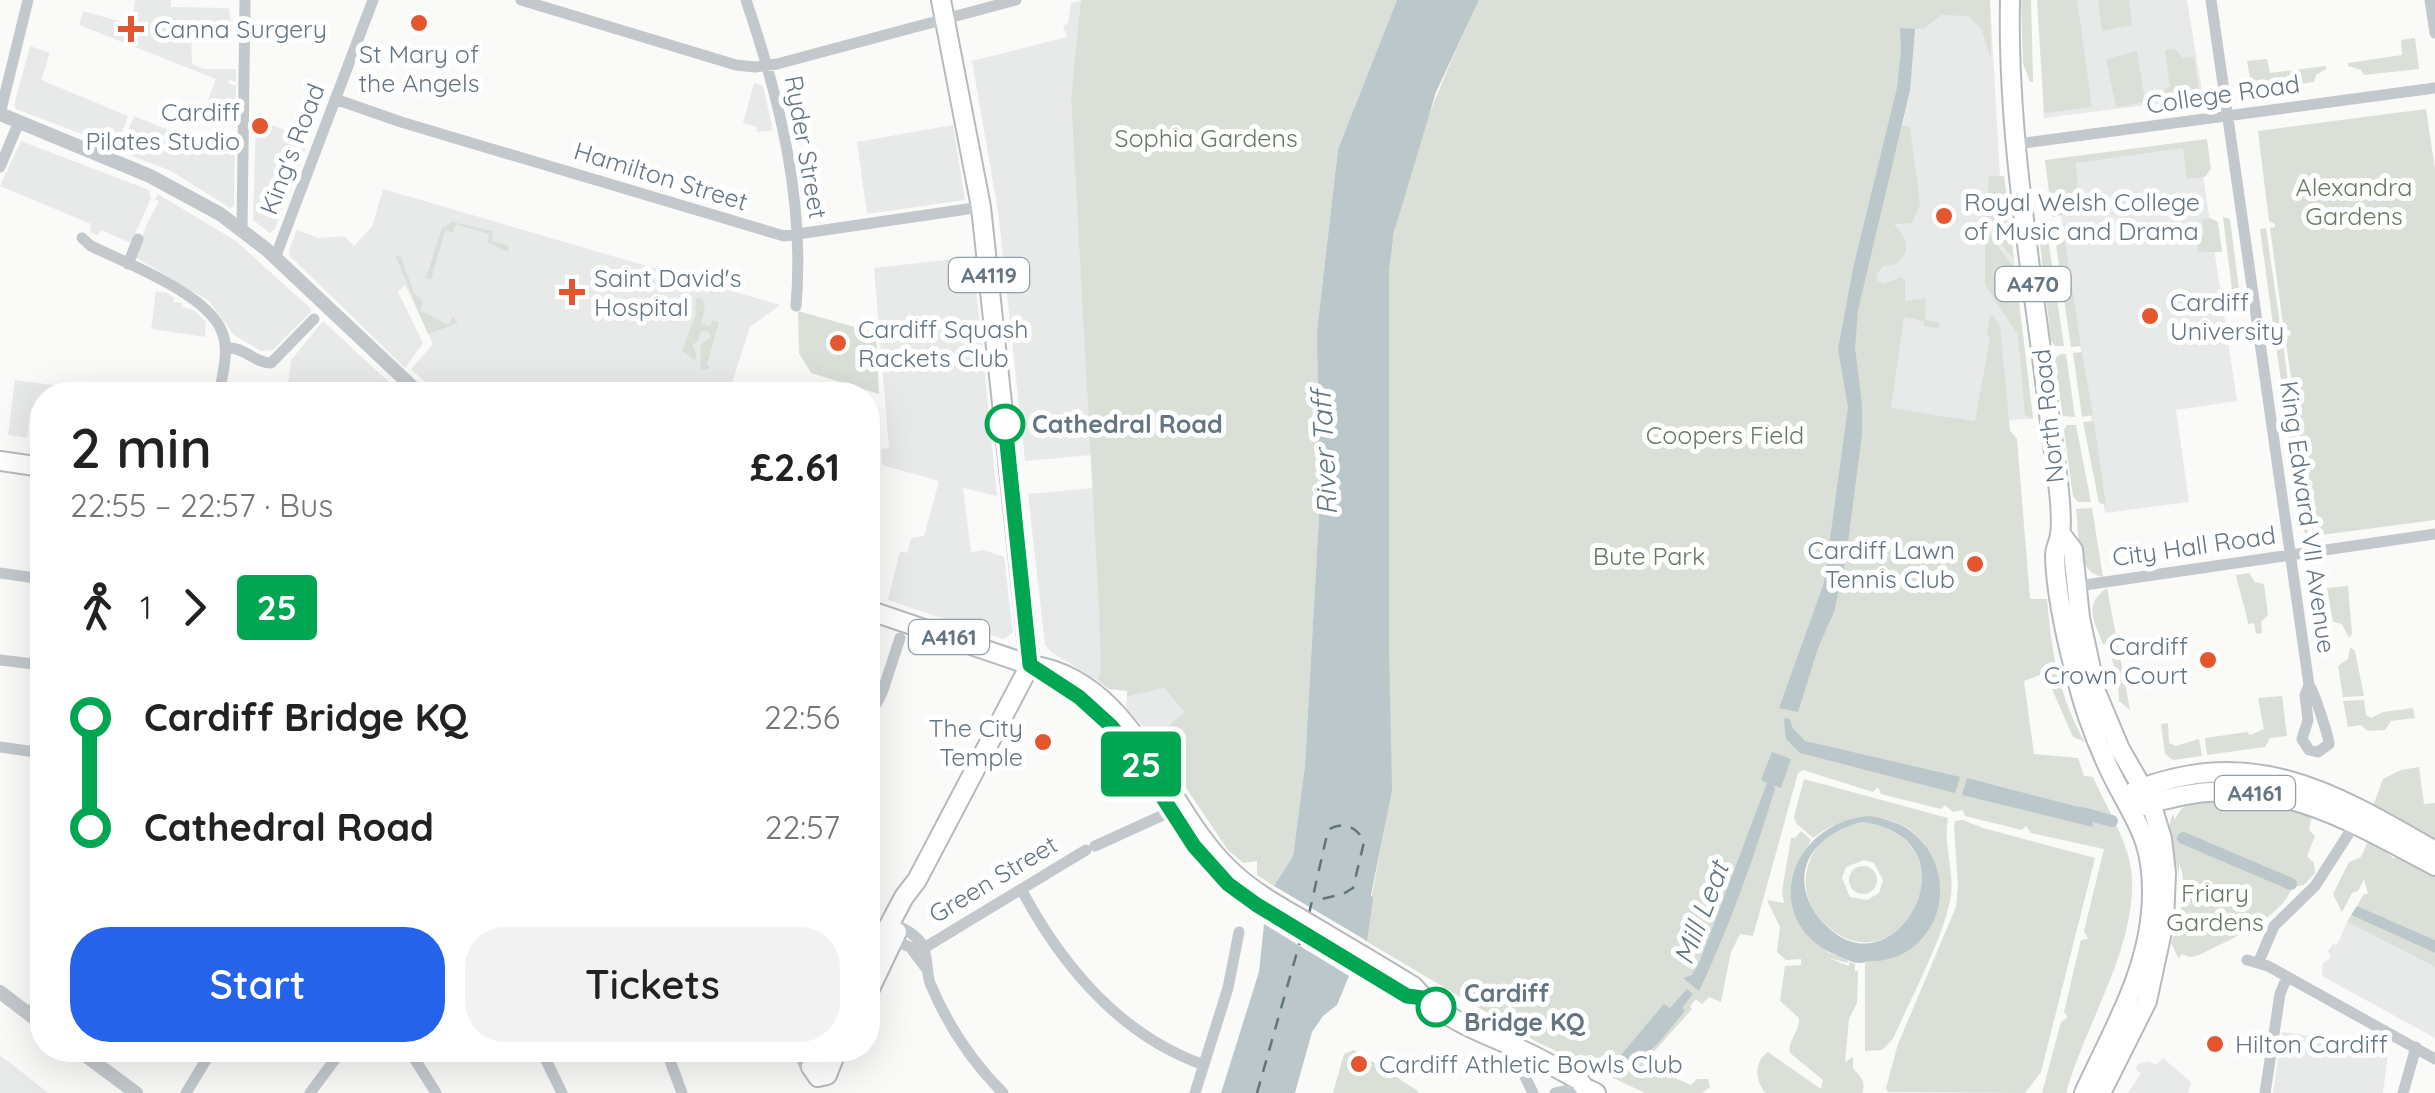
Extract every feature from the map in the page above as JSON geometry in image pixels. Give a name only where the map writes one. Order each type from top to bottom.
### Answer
[{"type":"main road","name":"A4119","points":[[941,0],[981,207],[1030,665]]},
{"type":"main road","name":"North Road","points":[[2010,0],[2017,144],[2060,534],[2055,552],[2076,675],[2103,754],[2138,799],[2162,839],[2166,889],[2162,932],[2146,1001],[2101,1093]]},
{"type":"main road","points":[[0,461],[30,465]]},
{"type":"main road","name":"North Road","points":[[2060,534],[2074,550],[2080,618],[2096,692],[2138,799],[2150,862],[2152,900],[2146,942],[2123,1018],[2084,1093]]},
{"type":"main road","name":"A4161","points":[[880,614],[1066,675],[1111,710],[1145,750],[1213,854],[1262,902]]},
{"type":"main road","name":"A4161","points":[[1030,665],[1079,697],[1111,726],[1212,868],[1234,889],[1368,966],[1413,986],[1423,998],[1489,1039],[1508,1044],[1530,1067]]},
{"type":"main road","points":[[880,961],[891,931],[1030,665]]},
{"type":"main road","name":"A4161","points":[[2138,799],[2183,775],[2223,772],[2289,780],[2340,798],[2435,851]]},
{"type":"main road","name":"A4161","points":[[2138,799],[2257,793],[2320,807],[2435,866]]},
{"type":"main road","points":[[880,947],[891,931]]},
{"type":"main road","name":"A4161","points":[[1489,1039],[1497,1051],[1585,1089]]},
{"type":"main road","points":[[810,1093],[824,1064]]},
{"type":"street","points":[[28,0],[0,114],[164,182],[242,230],[407,382]]},
{"type":"street","points":[[242,230],[245,0]]},
{"type":"street","name":"King's Road","points":[[275,258],[373,0]]},
{"type":"street","points":[[521,0],[742,66],[768,65],[1016,0]]},
{"type":"street","name":"Ryder Street","points":[[746,0],[768,65],[786,140],[799,235],[796,306]]},
{"type":"street","name":"King Edward VII Avenue","points":[[2211,0],[2310,685],[2316,694],[2320,718],[2330,734],[2326,748],[2318,752],[2309,750],[2302,740],[2308,720],[2305,694],[2310,685]]},
{"type":"street","points":[[2430,0],[2435,32]]},
{"type":"street","points":[[742,66],[762,45]]},
{"type":"street","name":"College Road","points":[[2017,144],[2435,88]]},
{"type":"street","name":"Hamilton Street","points":[[335,99],[779,235],[981,207]]},
{"type":"street","points":[[0,167],[19,122]]},
{"type":"street","points":[[82,238],[170,284],[201,305],[218,324],[225,348],[221,382]]},
{"type":"street","points":[[128,264],[138,238]]},
{"type":"street","points":[[225,348],[238,348],[271,362],[314,319]]},
{"type":"street","name":"City Hall Road","points":[[2078,586],[2435,534]]},
{"type":"street","points":[[0,573],[30,577]]},
{"type":"street","points":[[880,697],[900,638]]},
{"type":"street","points":[[0,660],[30,664]]},
{"type":"street","points":[[0,747],[30,751]]},
{"type":"street","points":[[2340,798],[2354,823],[2315,886],[2274,926],[2253,960],[2435,1059]]},
{"type":"street","name":"Green Street","points":[[924,948],[1090,848],[1172,811]]},
{"type":"street","points":[[1021,889],[1070,967],[1120,1018],[1159,1046],[1204,1065]]},
{"type":"street","points":[[891,931],[915,936],[924,948],[925,966]]},
{"type":"street","points":[[891,931],[925,966],[938,1000],[964,1046],[1003,1093]]},
{"type":"street","points":[[1194,1093],[1230,984],[1240,932]]},
{"type":"street","points":[[2265,1093],[2286,977]]},
{"type":"street","points":[[0,992],[30,1014]]},
{"type":"street","points":[[1508,1044],[1530,1067],[1533,1093]]},
{"type":"street","points":[[2404,1093],[2416,1047]]},
{"type":"street","points":[[94,1062],[136,1093]]},
{"type":"street","points":[[186,1093],[205,1062]]},
{"type":"street","points":[[310,1093],[333,1062]]},
{"type":"street","points":[[416,1062],[432,1091]]},
{"type":"street","points":[[547,1062],[562,1093]]},
{"type":"street","points":[[670,1062],[682,1093]]},
{"type":"street","points":[[1555,1093],[1585,1089]]},
{"type":"shaded area","name":"Canna Surgery","points":[[135,0],[171,0],[171,7],[229,8],[231,22],[174,24],[173,32],[191,32],[192,64],[204,69],[236,69],[236,82],[228,83],[236,86],[236,111],[207,103],[216,79],[79,25],[83,11],[132,25]]},
{"type":"shaded area","name":"Royal Welsh College of Music and Drama","points":[[1990,0],[2000,176],[2004,176],[2033,419],[1976,421],[1862,404],[1855,348],[1910,90],[1915,29],[1924,29],[1940,15],[1955,15]]},
{"type":"shaded area","points":[[2039,0],[2187,0],[2203,98],[2044,118]]},
{"type":"shaded area","points":[[1082,1],[1071,98],[1091,455],[1025,461],[998,211],[972,61],[1067,37],[1063,25],[1068,24],[1071,3]]},
{"type":"shaded area","points":[[30,46],[50,53],[41,80],[128,116],[116,147],[16,109]]},
{"type":"shaded area","points":[[754,83],[763,86],[773,130],[757,132],[756,127],[743,123]]},
{"type":"shaded area","points":[[134,116],[217,150],[235,153],[234,206],[230,208],[171,171],[122,152]]},
{"type":"shaded area","points":[[256,119],[309,139],[275,229],[270,233],[253,220]]},
{"type":"shaded area","points":[[953,125],[965,200],[867,214],[857,142]]},
{"type":"shaded area","points":[[21,141],[149,190],[151,198],[131,243],[101,230],[98,235],[90,232],[91,224],[0,186]]},
{"type":"shaded area","name":"Cardiff University","points":[[2198,142],[2237,401],[2176,410],[2189,502],[2105,513],[2053,161]]},
{"type":"shaded area","name":"Saint David's Hospital","points":[[383,189],[780,305],[750,327],[732,382],[426,382],[411,369],[433,344],[405,285],[398,292],[423,343],[405,368],[290,256],[297,230],[319,238],[344,236],[354,246],[372,227]]},
{"type":"shaded area","points":[[158,194],[236,241],[310,308],[311,312],[273,350],[261,351],[234,335],[209,301],[135,257],[159,202],[155,199]]},
{"type":"shaded area","points":[[973,257],[997,496],[963,488],[971,552],[983,550],[1004,557],[1013,633],[1003,639],[888,600],[900,551],[907,553],[911,538],[924,536],[939,481],[882,465],[881,449],[889,448],[874,268]]},
{"type":"shaded area","points":[[156,291],[167,293],[174,298],[173,302],[194,310],[206,322],[205,337],[151,329]]},
{"type":"shaded area","points":[[323,321],[390,382],[288,382],[291,360]]},
{"type":"shaded area","points":[[15,380],[30,382],[27,438],[8,435]]},
{"type":"shaded area","points":[[1094,488],[1101,639],[1101,673],[1097,680],[1045,645],[1028,494]]},
{"type":"shaded area","points":[[1164,688],[1184,712],[1153,739],[1126,707],[1127,697]]},
{"type":"shaded area","points":[[2347,922],[2435,967],[2435,1038],[2322,976],[2323,963],[2331,958],[2328,951],[2333,944],[2337,945]]},
{"type":"shaded area","points":[[2282,1032],[2339,1040],[2340,1036],[2357,1035],[2383,1046],[2388,1054],[2383,1093],[2273,1093]]},
{"type":"shaded area","points":[[0,1056],[13,1065],[48,1093],[0,1093]]},
{"type":"shaded area","points":[[2163,1058],[2191,1082],[2188,1093],[2128,1093],[2141,1073],[2135,1069],[2138,1064],[2149,1061],[2156,1065]]},
{"type":"green space","name":"Sophia Gardens","points":[[1081,0],[1397,0],[1338,149],[1317,331],[1319,516],[1305,765],[1293,856],[1274,886],[1257,875],[1257,861],[1243,863],[1228,850],[1153,739],[1184,712],[1164,688],[1127,697],[1127,691],[1109,689],[1097,680],[1101,673],[1099,607],[1071,98]]},
{"type":"green space","name":"Bute Park","points":[[1479,0],[1990,0],[1991,60],[1982,30],[1968,16],[1941,15],[1924,29],[1915,29],[1910,90],[1902,125],[1910,127],[1920,204],[1912,223],[1894,224],[1904,239],[1905,254],[1896,264],[1883,266],[1876,275],[1884,284],[1901,277],[1905,280],[1905,301],[1926,298],[1925,320],[1939,323],[1939,328],[1924,326],[1924,321],[1904,317],[1891,408],[1975,421],[1990,338],[1990,316],[2000,325],[2010,431],[2017,439],[2030,599],[2047,599],[2058,673],[2085,742],[2073,737],[2045,673],[2024,681],[2034,754],[2078,758],[2084,776],[2093,777],[2131,865],[2126,933],[2066,1093],[2042,1093],[2061,1022],[2068,1017],[2064,1012],[2081,940],[2088,939],[2084,931],[2104,849],[2031,833],[2026,826],[2022,830],[1965,816],[1963,810],[1953,812],[1945,805],[1941,809],[1881,794],[1878,787],[1873,792],[1803,770],[1798,773],[1753,936],[1740,934],[1731,952],[1721,1002],[1709,997],[1702,1004],[1696,999],[1692,1009],[1643,1064],[1691,1085],[1697,1079],[1708,1079],[1710,1087],[1702,1093],[1645,1093],[1535,1041],[1364,940],[1385,824],[1389,271],[1411,166]]},
{"type":"green space","points":[[2021,0],[2031,0],[2033,82],[2023,63]]},
{"type":"green space","points":[[2037,0],[2077,0],[2092,107],[2044,113]]},
{"type":"green space","points":[[2098,0],[2129,0],[2132,25],[2102,31]]},
{"type":"green space","points":[[2415,38],[2419,69],[2364,75],[2348,66],[2402,55],[2401,40]]},
{"type":"green space","points":[[2175,49],[2183,58],[2194,57],[2199,92],[2194,97],[2166,100],[2164,88],[2170,87],[2165,50]]},
{"type":"green space","points":[[2137,51],[2145,102],[2116,107],[2106,59]]},
{"type":"green space","points":[[2267,59],[2270,73],[2326,69],[2316,75],[2314,82],[2252,91],[2247,61]]},
{"type":"green space","name":"Alexandra Gardens","points":[[2426,109],[2435,169],[2435,520],[2313,536],[2300,444],[2306,443],[2300,439],[2285,336],[2291,335],[2290,330],[2284,331],[2270,228],[2275,224],[2269,221],[2258,131]]},
{"type":"green space","points":[[2207,139],[2211,169],[2205,177],[2187,179],[2183,148],[2076,163],[2079,212],[2052,217],[2045,160]]},
{"type":"green space","points":[[1989,176],[2004,176],[2014,260],[1986,224]]},
{"type":"green space","points":[[2223,217],[2230,219],[2241,305],[2234,306]]},
{"type":"green space","points":[[2202,219],[2218,222],[2222,252],[2198,252],[2196,237],[2204,235]]},
{"type":"green space","points":[[452,222],[493,231],[492,241],[509,246],[508,252],[488,243],[489,234],[456,224],[453,232],[445,230],[431,280],[426,278],[442,228]]},
{"type":"green space","points":[[2053,224],[2063,228],[2081,346],[2071,347]]},
{"type":"green space","points":[[2038,225],[2046,225],[2064,346],[2055,346],[2051,341]]},
{"type":"green space","points":[[2266,228],[2281,331],[2274,332],[2260,229]]},
{"type":"green space","points":[[1985,229],[2015,269],[2033,419],[2025,415],[2018,335],[1985,285]]},
{"type":"green space","points":[[395,255],[401,257],[414,293],[423,302],[420,310],[448,325],[453,317],[458,323],[428,334]]},
{"type":"green space","points":[[697,298],[703,300],[705,309],[701,323],[710,326],[712,320],[719,322],[707,364],[710,368],[701,370],[700,346],[711,337],[707,331],[701,331],[692,345],[697,355],[695,361],[682,351],[697,311]]},
{"type":"green space","name":"Cardiff Squash Rackets Club","points":[[798,311],[876,333],[878,382],[840,382],[811,373],[799,353]]},
{"type":"green space","points":[[2282,337],[2308,530],[2306,536],[2275,338]]},
{"type":"green space","points":[[2082,352],[2093,415],[2082,417],[2073,353]]},
{"type":"green space","points":[[2066,354],[2075,417],[2063,416],[2054,359]]},
{"type":"green space","points":[[2094,421],[2106,505],[2099,503],[2083,422]]},
{"type":"green space","points":[[2067,425],[2076,425],[2091,502],[2078,502],[2073,496],[2064,430]]},
{"type":"green space","points":[[2092,508],[2103,577],[2087,568],[2080,550],[2076,509]]},
{"type":"green space","points":[[2249,573],[2255,582],[2264,584],[2268,615],[2261,622],[2262,633],[2256,634],[2254,623],[2248,624],[2236,575]]},
{"type":"green space","points":[[2348,586],[2352,634],[2349,638],[2342,624],[2333,622],[2327,588]]},
{"type":"green space","points":[[2107,588],[2130,710],[2119,701],[2118,680],[2108,645],[2103,644],[2093,613],[2095,600]]},
{"type":"green space","points":[[2350,647],[2355,651],[2364,696],[2343,697],[2338,666],[2348,659]]},
{"type":"green space","points":[[2282,696],[2287,736],[2270,738],[2265,747],[2207,755],[2205,738],[2247,732],[2250,735],[2264,729],[2258,698]]},
{"type":"green space","points":[[2364,700],[2366,715],[2371,718],[2383,712],[2413,708],[2415,718],[2391,721],[2385,730],[2368,731],[2361,725],[2348,727],[2343,701]]},
{"type":"green space","points":[[2168,723],[2169,743],[2176,746],[2199,739],[2202,756],[2173,760],[2165,754],[2161,724]]},
{"type":"green space","points":[[2419,767],[2424,804],[2435,803],[2435,842],[2373,806],[2383,779]]},
{"type":"green space","points":[[1804,779],[1948,818],[1952,885],[1948,911],[1893,1039],[1882,1050],[1865,1051],[1865,963],[1907,950],[1931,927],[1936,906],[1928,853],[1914,833],[1887,819],[1840,823],[1813,838],[1794,817]]},
{"type":"green space","name":"Friary Gardens","points":[[2226,797],[2254,806],[2266,803],[2273,809],[2282,805],[2292,811],[2306,811],[2311,819],[2309,830],[2315,836],[2307,856],[2314,863],[2315,873],[2304,885],[2292,887],[2277,909],[2253,927],[2199,955],[2181,954],[2179,959],[2171,943],[2180,914],[2183,881],[2179,863],[2179,880],[2170,822],[2173,814],[2175,820],[2189,804]]},
{"type":"green space","points":[[1963,820],[2095,858],[2041,1072],[2025,1093],[1888,1092],[1898,1044],[1956,907],[1954,827],[1955,821]]},
{"type":"green space","points":[[1862,822],[1898,834],[1917,856],[1922,882],[1915,908],[1899,929],[1876,941],[1849,939],[1820,919],[1812,909],[1806,885],[1810,861],[1823,840],[1840,828]],"holes":[[[1864,860],[1874,863],[1883,880],[1879,893],[1867,900],[1850,897],[1842,878],[1846,867]]]},
{"type":"green space","points":[[1801,831],[1811,840],[1794,871],[1827,952],[1848,960],[1847,963],[1826,957],[1849,966],[1849,962],[1855,964],[1858,971],[1857,1003],[1849,1019],[1845,1062],[1853,1057],[1853,1068],[1863,1082],[1862,1093],[1765,1093],[1759,1082],[1758,1066],[1768,1052],[1821,1089],[1823,1080],[1790,1053],[1799,1018],[1780,1001],[1785,966],[1801,965],[1801,959],[1786,960],[1777,952],[1780,927],[1767,900],[1784,903],[1782,891],[1791,838]]},
{"type":"green space","points":[[2373,840],[2393,858],[2400,856],[2435,875],[2435,940],[2357,906],[2368,894],[2364,879],[2342,912],[2333,894],[2349,862],[2361,857],[2368,841]]},
{"type":"green space","points":[[1863,866],[1873,870],[1877,880],[1873,890],[1863,894],[1853,890],[1849,880],[1853,870]]},
{"type":"green space","points":[[2351,915],[2435,953],[2435,967],[2347,922]]},
{"type":"green space","name":"Cardiff Athletic Bowls Club","points":[[1354,1050],[1418,1093],[1333,1093],[1344,1054]]},
{"type":"water","name":"River Taff","points":[[1397,0],[1479,0],[1436,92],[1394,232],[1389,271],[1392,790],[1371,895],[1367,941],[1274,886],[1293,856],[1305,765],[1319,516],[1317,331],[1338,149]]},
{"type":"water","points":[[1900,28],[1915,29],[1910,90],[1858,310],[1855,348],[1862,434],[1846,558],[1834,612],[1798,712],[1779,708],[1824,583],[1848,407],[1838,349],[1854,264],[1897,88]]},
{"type":"water","points":[[1784,718],[1790,719],[1805,741],[1960,777],[1955,793],[1800,753],[1786,739]]},
{"type":"water","points":[[1772,752],[1791,759],[1781,788],[1773,785],[1775,789],[1750,866],[1699,991],[1683,978],[1692,975],[1701,958],[1767,783],[1761,780]]},
{"type":"water","points":[[1967,778],[2090,810],[2093,827],[1962,795]]},
{"type":"water","points":[[1870,816],[1892,821],[1923,843],[1937,869],[1940,899],[1930,928],[1911,949],[1899,955],[1880,961],[1851,961],[1813,941],[1798,921],[1791,899],[1793,876],[1802,854],[1819,836],[1842,822]],"holes":[[[1862,822],[1897,834],[1916,854],[1922,879],[1916,904],[1902,926],[1881,940],[1857,943],[1831,930],[1815,913],[1806,890],[1804,876],[1814,851],[1834,833]]]},
{"type":"water","points":[[2357,906],[2435,940],[2435,953],[2351,915]]},
{"type":"water","points":[[1264,924],[1349,976],[1337,1005],[1312,1032],[1295,1093],[1221,1093],[1259,972]]},
{"type":"water","points":[[1687,989],[1693,994],[1682,1008],[1685,1011],[1654,1047],[1635,1060],[1615,1062],[1664,1004],[1670,1008]]},
{"type":"waterway","points":[[2082,813],[2112,821]]},
{"type":"waterway","points":[[2183,838],[2291,884]]},
{"type":"ferry route","points":[[1309,914],[1328,830],[1339,826],[1354,829],[1364,842],[1353,888],[1313,901]]},
{"type":"ferry route","points":[[1257,1093],[1303,931]]},
{"type":"bus line","name":"25","points":[[1005,424],[1030,665],[1079,697],[1111,726],[1138,759],[1194,846],[1234,889],[1407,996],[1423,998],[1436,1007]]},
{"type":"place","name":"St Mary of the Angels","points":[[419,23]]},
{"type":"place","name":"Canna Surgery","points":[[131,29]]},
{"type":"place","name":"Cardiff Pilates Studio","points":[[260,126]]},
{"type":"place","name":"Royal Welsh College of Music and Drama","points":[[1944,216]]},
{"type":"place","name":"Saint David's Hospital","points":[[572,292]]},
{"type":"place","name":"Cardiff University","points":[[2150,316]]},
{"type":"place","name":"Cardiff Squash Rackets Club","points":[[838,343]]},
{"type":"place","name":"Cathedral Road","points":[[1005,424]]},
{"type":"place","name":"Cardiff Lawn Tennis Club","points":[[1975,564]]},
{"type":"place","name":"Cardiff Crown Court","points":[[2208,660]]},
{"type":"place","name":"The City Temple","points":[[1043,742]]},
{"type":"place","name":"Cardiff Bridge KQ","points":[[1436,1007]]},
{"type":"place","name":"Hilton Cardiff","points":[[2215,1044]]},
{"type":"place","name":"Cardiff Athletic Bowls Club","points":[[1359,1064]]},
{"type":"park label","name":"Coopers Field","points":[[1725,435]]},
{"type":"water label","name":"Mill Leat","points":[[1701,913]]}]
